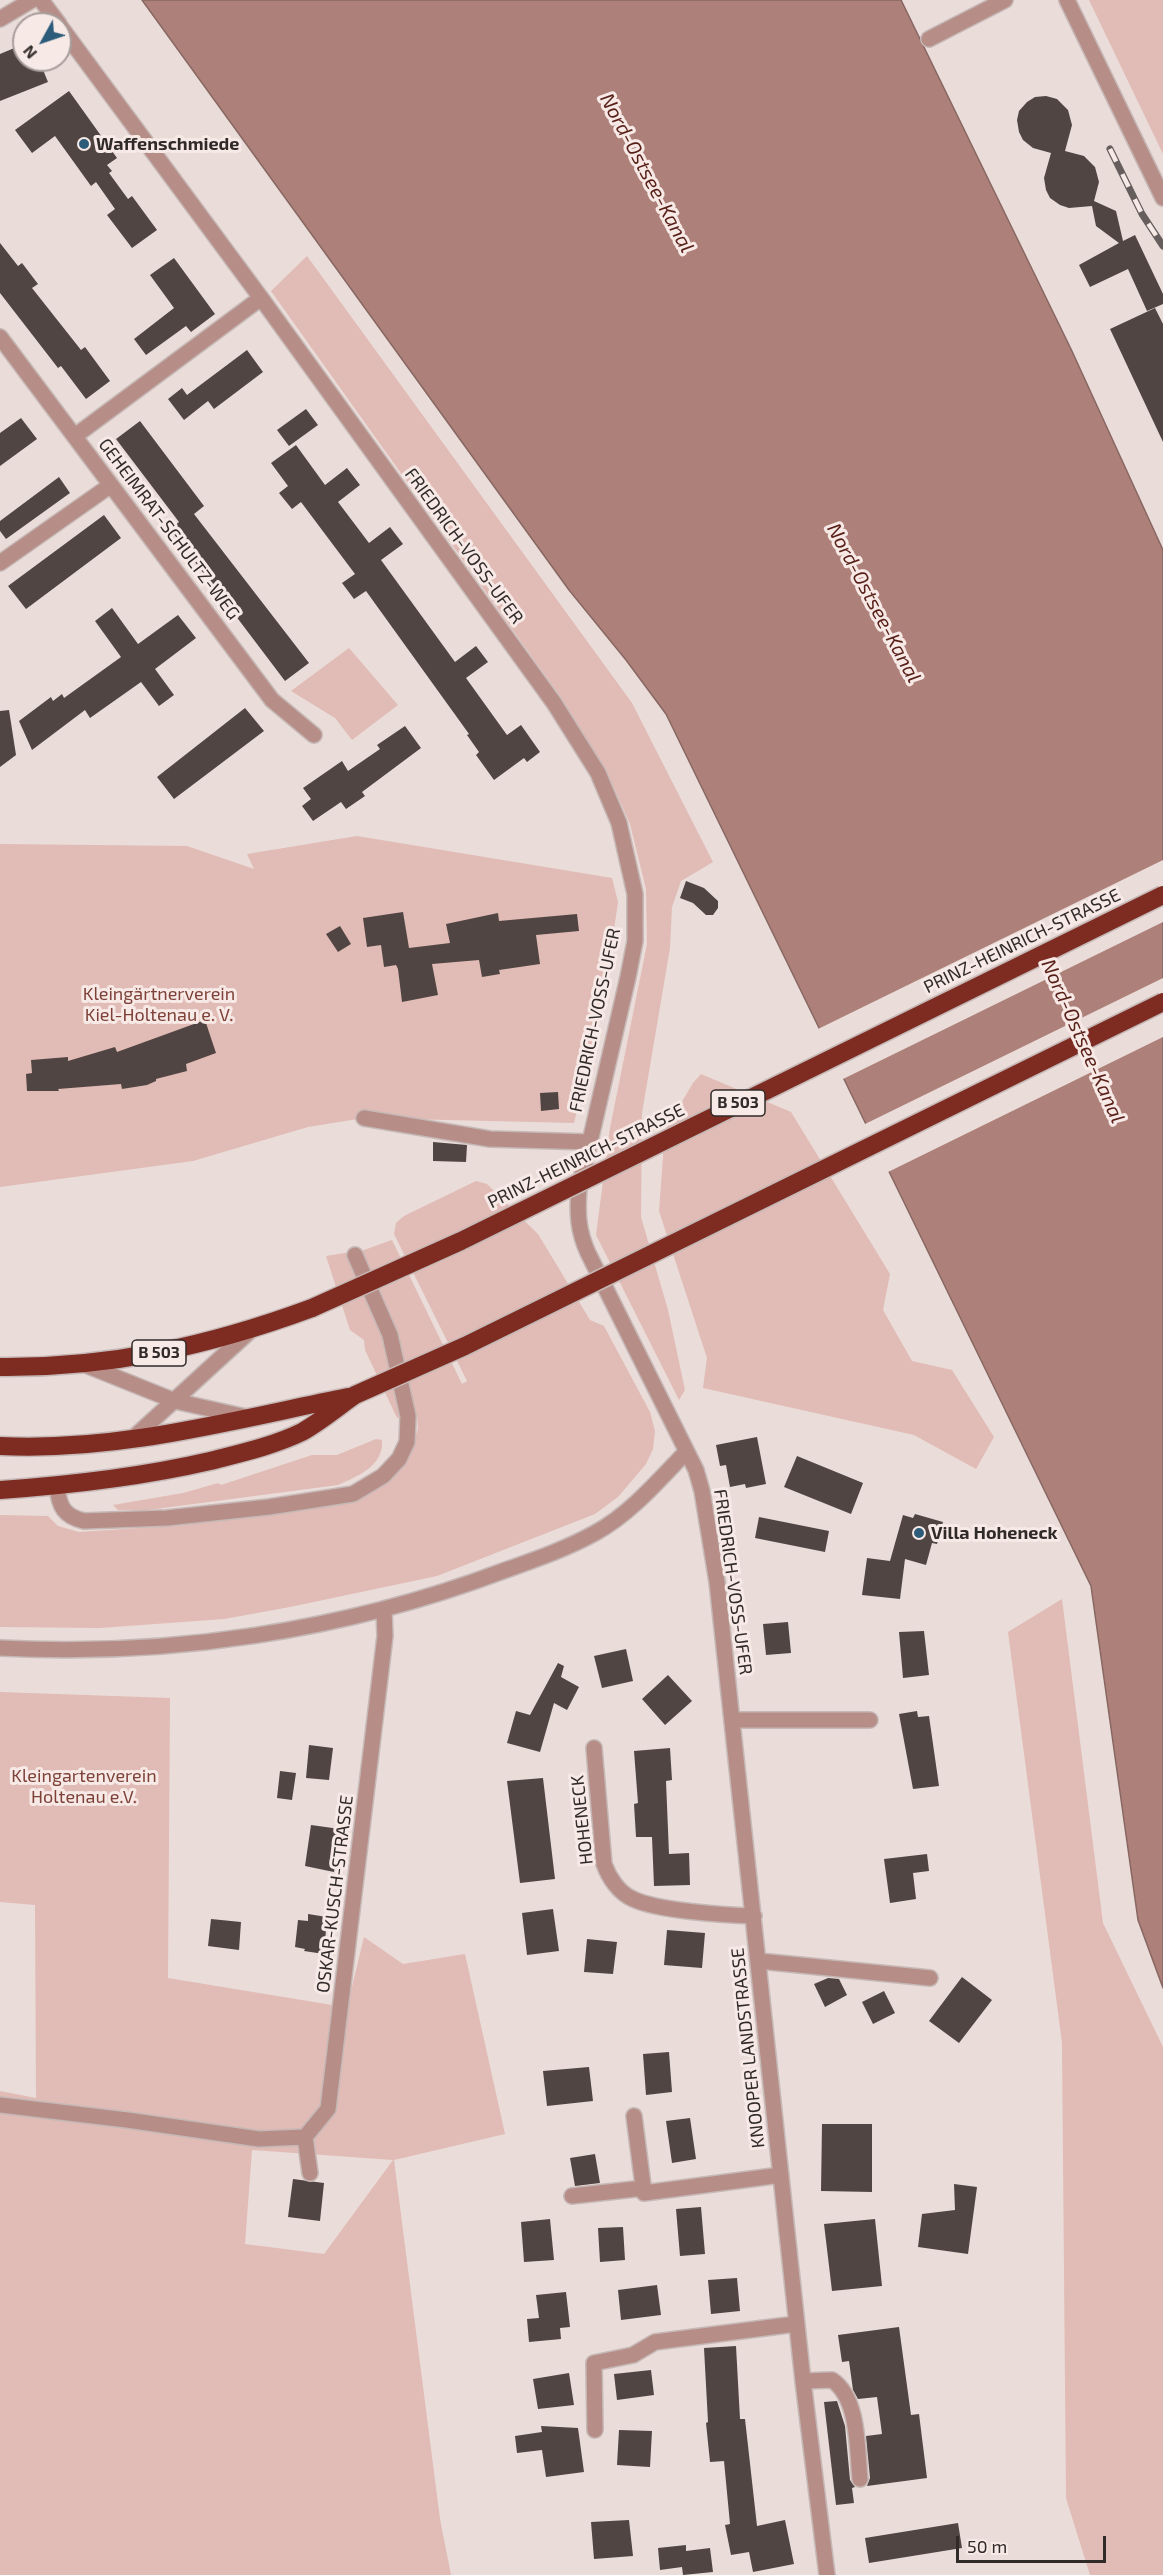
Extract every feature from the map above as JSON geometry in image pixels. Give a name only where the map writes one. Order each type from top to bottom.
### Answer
[{"type":"highway","name":"PRINZ-HEINRICH-STRASSE","points":[[0,1367],[83,1364],[165,1352],[250,1331],[312,1308],[461,1241],[1163,895]]},
{"type":"highway","points":[[0,1490],[57,1486],[184,1467],[261,1448],[303,1431],[355,1395],[465,1346],[1163,1002]]},
{"type":"highway","points":[[0,1446],[131,1440],[252,1418],[355,1395]]},
{"type":"street","points":[[0,19],[32,0]]},
{"type":"street","points":[[929,39],[1005,0]]},
{"type":"street","points":[[1067,0],[1163,198]]},
{"type":"street","name":"FRIEDRICH-VOSS-UFER","points":[[72,43],[261,298],[554,703],[598,773],[619,823],[631,864],[635,894],[635,941],[579,1189],[577,1216],[580,1234],[696,1470],[702,1491],[717,1582],[754,1916]]},
{"type":"street","points":[[75,436],[261,298]]},
{"type":"street","name":"GEHEIMRAT-SCHULTZ-WEG","points":[[0,337],[272,700],[314,735]]},
{"type":"street","points":[[0,563],[111,485]]},
{"type":"street","points":[[364,1118],[490,1139],[589,1142]]},
{"type":"street","points":[[57,1486],[59,1504],[64,1512],[71,1518],[84,1521],[166,1518],[269,1507],[353,1494],[383,1476],[399,1459],[407,1442],[408,1416],[390,1335],[356,1255]]},
{"type":"street","points":[[131,1440],[250,1331]]},
{"type":"street","points":[[83,1364],[175,1401],[252,1418]]},
{"type":"street","points":[[0,1647],[47,1650],[150,1647],[272,1634],[384,1610],[467,1585],[551,1554],[597,1532],[629,1508],[684,1447]]},
{"type":"street","name":"OSKAR-KUSCH-STRASSE","points":[[305,2137],[328,2109],[385,1636],[384,1610]]},
{"type":"street","points":[[732,1720],[870,1720]]},
{"type":"street","name":"HOHENECK","points":[[594,1748],[604,1864],[609,1876],[620,1889],[631,1899],[649,1904],[754,1916]]},
{"type":"street","name":"KNOOPER LANDSTRASSE","points":[[754,1916],[802,2381],[827,2575]]},
{"type":"street","points":[[759,1961],[930,1978]]},
{"type":"street","points":[[0,2105],[259,2139],[305,2137],[310,2173]]},
{"type":"street","points":[[634,2116],[644,2193],[781,2175]]},
{"type":"street","points":[[572,2196],[644,2188]]},
{"type":"street","points":[[595,2430],[594,2363],[633,2355],[655,2342],[796,2324]]},
{"type":"street","points":[[802,2381],[832,2380],[848,2397],[860,2479]]},
{"type":"green space","points":[[1089,0],[1163,0],[1163,154]]},
{"type":"green space","points":[[307,256],[632,703],[713,862],[681,881],[672,907],[670,948],[642,1113],[641,1217],[668,1310],[685,1390],[679,1400],[596,1235],[610,1128],[647,944],[646,889],[630,824],[607,772],[562,699],[271,291]]},
{"type":"green space","points":[[349,648],[398,705],[352,740],[335,718],[291,691]]},
{"type":"green space","name":"Kleingärtnerverein Kiel-Holtenau e. V.","points":[[357,836],[612,878],[618,902],[602,1011],[574,1123],[364,1118],[308,1127],[193,1161],[0,1187],[0,844],[187,846],[254,869],[247,854]]},
{"type":"green space","points":[[701,1074],[791,1112],[890,1274],[883,1310],[912,1361],[952,1370],[994,1437],[976,1469],[914,1435],[703,1388],[707,1358],[659,1211],[665,1130],[693,1083]]},
{"type":"green space","points":[[476,1181],[487,1184],[538,1234],[590,1320],[604,1326],[650,1412],[655,1431],[653,1449],[646,1464],[618,1497],[595,1514],[437,1576],[290,1607],[224,1619],[100,1628],[0,1627],[0,1515],[48,1516],[58,1526],[79,1532],[185,1525],[351,1502],[390,1478],[413,1443],[418,1429],[417,1414],[397,1418],[365,1350],[364,1340],[350,1330],[326,1256],[364,1250],[392,1240],[462,1384],[467,1381],[394,1234],[396,1223],[404,1216]]},
{"type":"green space","points":[[376,1439],[382,1440],[379,1457],[361,1474],[338,1485],[148,1510],[118,1510],[113,1505],[183,1493],[218,1483],[221,1485],[312,1455],[337,1455]]},
{"type":"green space","points":[[1062,1599],[1103,1923],[1163,2047],[1163,2575],[1090,2575],[1066,2498],[1062,2043],[1008,1632]]},
{"type":"green space","name":"Kleingartenverein Holtenau e.V.","points":[[0,1692],[170,1698],[168,1978],[332,2005],[349,1999],[364,1937],[403,1964],[465,1954],[505,2134],[394,2160],[440,2519],[451,2575],[0,2575],[0,2091],[36,2098],[35,1905],[0,1902]],"holes":[[[252,2150],[393,2160],[324,2254],[245,2244]]]},
{"type":"water","name":"Nord-Ostsee-Kanal","points":[[142,0],[901,0],[1071,349],[1163,550],[1163,1988],[1138,1920],[1091,1586],[666,714],[569,590]]},
{"type":"pier","points":[[1163,860],[1163,922],[841,1080],[816,1030]]},
{"type":"pier","points":[[1163,978],[1163,1037],[886,1173],[863,1125]]},
{"type":"building","points":[[12,49],[12,72],[44,72],[48,82],[0,101],[0,54]]},
{"type":"building","name":"Waffenschmiede","points":[[69,91],[117,158],[107,165],[112,171],[109,173],[128,199],[132,196],[157,230],[132,248],[107,215],[115,209],[96,182],[91,186],[55,136],[32,153],[15,130]]},
{"type":"building","points":[[1046,96],[1057,99],[1068,110],[1072,125],[1065,151],[1084,156],[1095,167],[1099,182],[1094,201],[1116,211],[1123,241],[1135,235],[1163,294],[1163,304],[1147,311],[1128,269],[1090,287],[1079,265],[1119,243],[1096,226],[1092,206],[1069,208],[1060,205],[1050,198],[1046,190],[1044,178],[1051,153],[1033,148],[1023,140],[1017,120],[1019,111],[1027,102],[1035,97]]},
{"type":"building","points":[[0,243],[18,266],[22,263],[38,284],[32,288],[81,350],[85,347],[110,381],[86,399],[61,366],[58,368],[0,293]]},
{"type":"building","points":[[174,258],[215,314],[191,332],[186,326],[146,355],[134,339],[174,308],[150,275]]},
{"type":"building","points":[[1155,308],[1163,324],[1163,442],[1110,329]]},
{"type":"building","points":[[247,350],[263,372],[214,409],[208,401],[184,420],[168,399],[182,388],[187,395]]},
{"type":"building","points":[[306,409],[318,425],[289,446],[277,430]]},
{"type":"building","points":[[21,418],[37,439],[0,466],[0,433]]},
{"type":"building","points":[[140,421],[204,506],[194,514],[309,663],[285,681],[170,529],[179,522],[116,439]]},
{"type":"building","points":[[296,445],[325,485],[347,468],[360,485],[338,502],[369,543],[390,527],[403,544],[381,560],[455,662],[476,646],[488,662],[466,678],[507,735],[521,725],[540,752],[527,762],[524,758],[494,780],[476,755],[479,752],[467,735],[469,734],[366,591],[354,599],[342,583],[355,574],[301,502],[292,509],[279,493],[288,486],[271,463]]},
{"type":"building","points":[[59,477],[70,493],[6,539],[0,531],[0,521]]},
{"type":"building","points":[[104,515],[121,538],[26,609],[8,586]]},
{"type":"building","points":[[112,608],[138,644],[178,615],[196,638],[155,669],[174,695],[159,706],[141,682],[90,718],[85,710],[32,750],[19,721],[51,697],[53,701],[62,694],[64,698],[121,657],[95,621]]},
{"type":"building","points":[[245,708],[264,731],[174,799],[157,777]]},
{"type":"building","points":[[9,710],[16,755],[0,767],[0,711]]},
{"type":"building","points":[[405,726],[421,748],[362,792],[365,796],[346,809],[341,802],[313,821],[302,806],[311,799],[303,788],[342,761],[348,771],[380,749],[377,745]]},
{"type":"building","points":[[686,881],[704,888],[718,901],[718,908],[713,915],[706,915],[693,903],[680,898]]},
{"type":"building","points":[[403,912],[409,948],[450,943],[446,924],[498,913],[499,921],[577,914],[579,931],[536,935],[540,964],[499,970],[500,974],[482,977],[479,960],[432,964],[438,995],[402,1002],[398,969],[396,965],[384,967],[381,945],[367,947],[363,918]]},
{"type":"building","points":[[340,926],[351,944],[338,952],[326,934]]},
{"type":"building","points":[[205,1020],[216,1053],[186,1064],[187,1071],[156,1079],[147,1085],[122,1089],[121,1084],[58,1089],[59,1091],[27,1091],[26,1074],[32,1073],[31,1060],[68,1057],[68,1061],[115,1047],[117,1052]]},
{"type":"building","points":[[558,1092],[559,1109],[541,1111],[540,1093]]},
{"type":"building","points":[[433,1142],[467,1145],[466,1162],[433,1161]]},
{"type":"building","points":[[757,1437],[766,1484],[746,1488],[745,1484],[730,1487],[726,1465],[720,1466],[716,1445]]},
{"type":"building","points":[[797,1456],[863,1483],[851,1514],[784,1487]]},
{"type":"building","points":[[915,1514],[943,1522],[937,1544],[932,1543],[926,1565],[905,1559],[900,1599],[862,1595],[867,1558],[890,1561],[903,1515],[913,1518]]},
{"type":"building","points":[[759,1517],[829,1531],[825,1552],[755,1538]]},
{"type":"building","points":[[788,1622],[791,1653],[766,1655],[763,1624]]},
{"type":"building","points":[[924,1631],[929,1675],[903,1678],[899,1632]]},
{"type":"building","points":[[626,1649],[633,1681],[602,1688],[594,1656]]},
{"type":"building","points":[[558,1663],[564,1666],[561,1677],[579,1687],[567,1710],[554,1703],[540,1752],[507,1743],[516,1711],[530,1715]]},
{"type":"building","points":[[668,1675],[692,1701],[665,1725],[642,1699]]},
{"type":"building","points":[[917,1711],[918,1717],[929,1716],[939,1786],[913,1789],[899,1714]]},
{"type":"building","points":[[309,1745],[333,1748],[329,1780],[306,1778]]},
{"type":"building","points":[[670,1748],[672,1780],[666,1781],[669,1854],[689,1853],[690,1885],[654,1886],[652,1837],[636,1837],[634,1804],[638,1803],[634,1751]]},
{"type":"building","points":[[280,1771],[296,1773],[292,1800],[277,1798]]},
{"type":"building","points":[[543,1778],[555,1879],[520,1883],[507,1781]]},
{"type":"building","points":[[311,1825],[340,1829],[334,1872],[305,1866]]},
{"type":"building","points":[[927,1854],[929,1871],[913,1873],[916,1899],[890,1903],[884,1859]]},
{"type":"building","points":[[553,1909],[559,1951],[527,1955],[522,1913]]},
{"type":"building","points":[[308,1914],[327,1917],[324,1954],[295,1947],[298,1920],[308,1921]]},
{"type":"building","points":[[211,1919],[241,1922],[239,1950],[208,1946]]},
{"type":"building","points":[[667,1930],[705,1933],[702,1968],[664,1965]]},
{"type":"building","points":[[587,1939],[617,1942],[613,1974],[584,1972]]},
{"type":"building","points":[[962,1977],[992,2000],[959,2043],[929,2021]]},
{"type":"building","points":[[828,1978],[839,1979],[847,1995],[825,2007],[814,1984]]},
{"type":"building","points":[[884,1991],[895,2013],[873,2024],[862,2002]]},
{"type":"building","points":[[669,2052],[672,2092],[646,2095],[643,2054]]},
{"type":"building","points":[[589,2067],[593,2101],[547,2106],[543,2071]]},
{"type":"building","points":[[690,2118],[696,2159],[672,2163],[666,2121]]},
{"type":"building","points":[[822,2124],[872,2124],[872,2192],[821,2191]]},
{"type":"building","points":[[595,2154],[600,2183],[575,2186],[570,2158]]},
{"type":"building","points":[[293,2179],[324,2183],[320,2221],[288,2217]]},
{"type":"building","points":[[954,2184],[977,2187],[968,2254],[918,2247],[922,2214],[955,2210]]},
{"type":"building","points":[[701,2207],[705,2254],[680,2256],[676,2209]]},
{"type":"building","points":[[550,2219],[554,2260],[524,2262],[521,2222]]},
{"type":"building","points":[[875,2219],[882,2286],[832,2291],[824,2224]]},
{"type":"building","points":[[623,2227],[625,2260],[600,2262],[598,2228]]},
{"type":"building","points":[[737,2278],[740,2311],[711,2314],[708,2280]]},
{"type":"building","points":[[657,2285],[661,2315],[621,2320],[618,2290]]},
{"type":"building","points":[[566,2292],[570,2327],[560,2328],[561,2339],[529,2342],[527,2319],[539,2318],[536,2295]]},
{"type":"building","points":[[899,2327],[911,2415],[919,2414],[927,2478],[867,2486],[870,2478],[866,2436],[882,2434],[877,2397],[858,2399],[853,2390],[849,2361],[842,2362],[838,2335]]},
{"type":"building","points":[[736,2346],[740,2419],[745,2419],[757,2526],[785,2520],[794,2564],[753,2572],[749,2552],[731,2555],[725,2525],[730,2524],[724,2461],[710,2462],[706,2423],[708,2422],[704,2348]]},
{"type":"building","points":[[651,2370],[654,2395],[617,2400],[614,2374]]},
{"type":"building","points":[[569,2373],[574,2405],[538,2409],[533,2379]]},
{"type":"building","points":[[837,2401],[845,2426],[850,2480],[855,2487],[852,2488],[854,2503],[836,2505],[824,2402]]},
{"type":"building","points":[[541,2426],[578,2428],[584,2472],[546,2477],[542,2450],[517,2453],[515,2436],[542,2432]]},
{"type":"building","points":[[619,2430],[652,2431],[650,2467],[617,2465]]},
{"type":"building","points":[[629,2520],[633,2556],[594,2559],[591,2522]]},
{"type":"building","points":[[958,2523],[962,2548],[869,2563],[865,2538]]},
{"type":"building","points":[[686,2545],[686,2551],[710,2548],[713,2572],[683,2575],[682,2567],[660,2570],[658,2548]]},
{"type":"railway","points":[[1110,149],[1142,214],[1163,246]]},
{"type":"place","name":"Waffenschmiede","points":[[84,144]]},
{"type":"place","name":"Villa Hoheneck","points":[[919,1533]]}]
